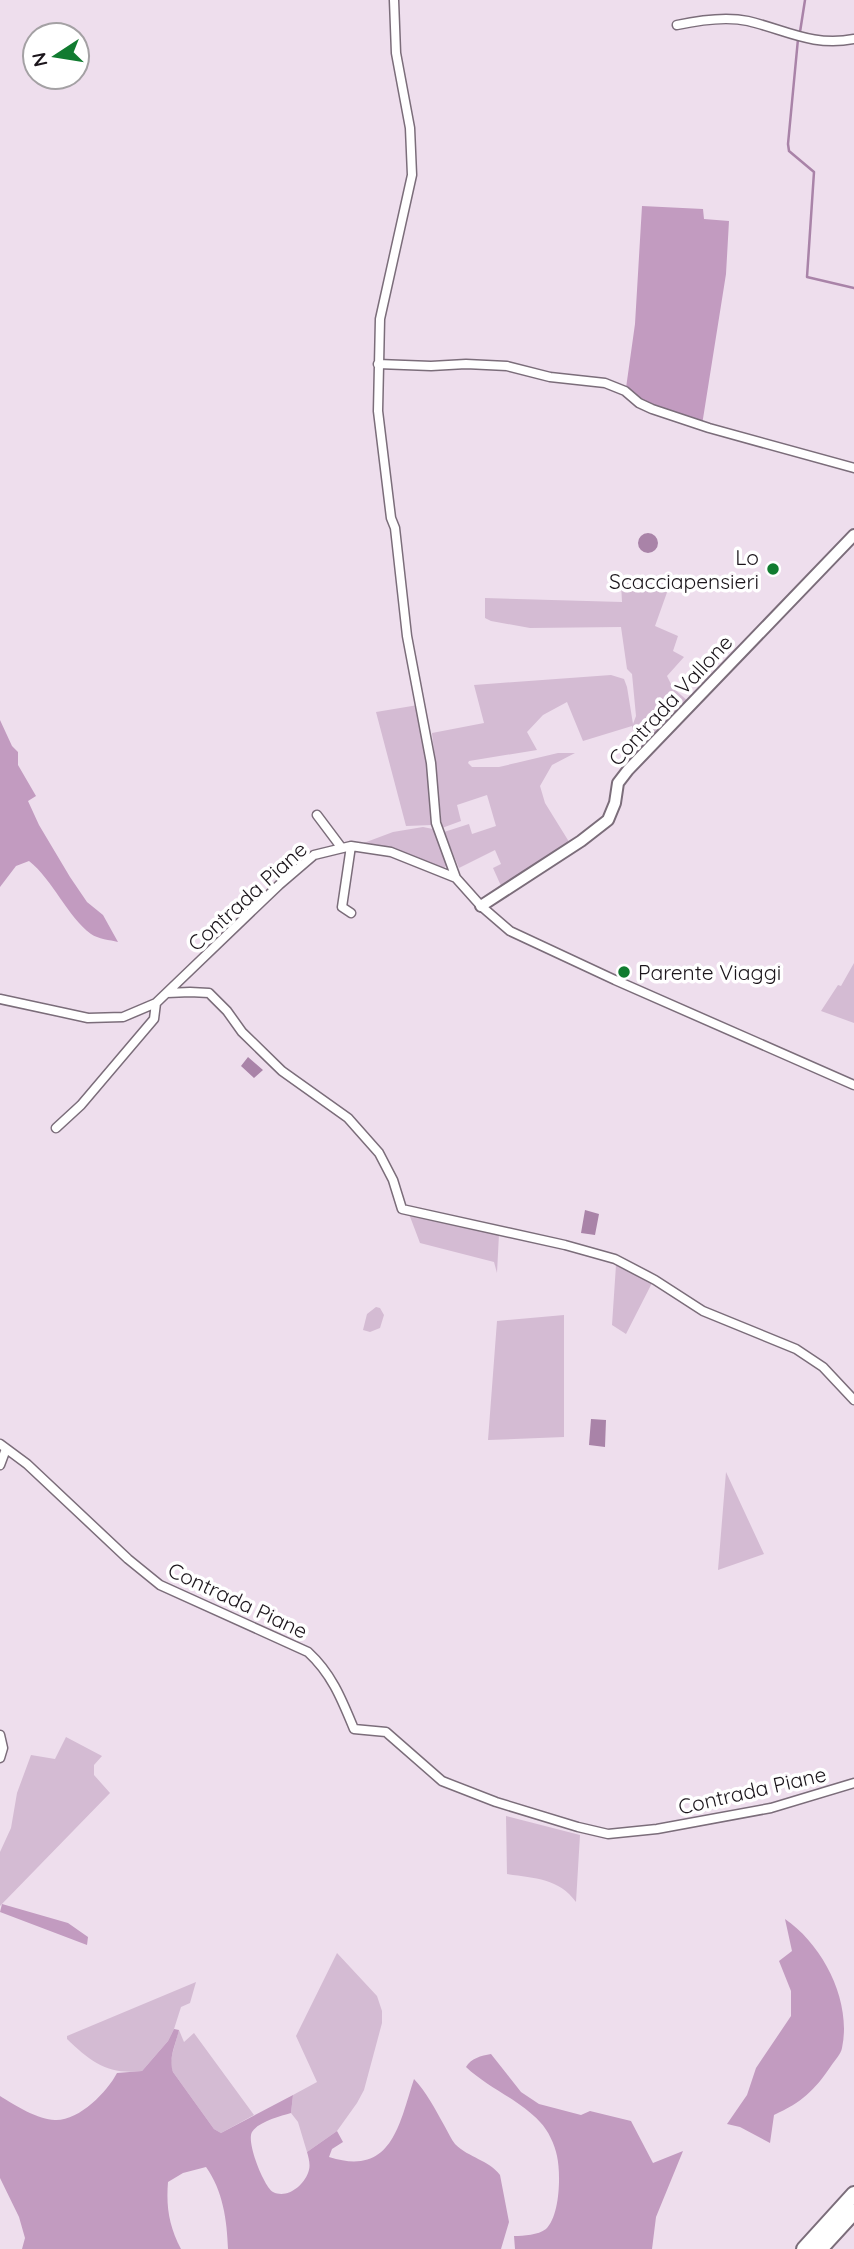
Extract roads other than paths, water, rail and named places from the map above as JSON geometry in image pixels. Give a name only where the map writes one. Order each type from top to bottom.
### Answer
[{"type":"highway","points":[[804,2249],[854,2194]]},
{"type":"highway","points":[[820,2249],[854,2212]]},
{"type":"street","points":[[394,0],[396,53],[410,128],[412,175],[380,319],[378,411],[407,636],[431,763],[436,822],[456,878]]},
{"type":"street","points":[[677,25],[709,19],[741,20],[820,42],[854,39]]},
{"type":"street","points":[[377,363],[507,366],[550,377],[605,383],[625,391],[639,403],[652,409],[709,428],[854,468]]},
{"type":"street","name":"Contrada Vallone","points":[[481,905],[581,841],[608,820],[615,803],[618,783],[628,769],[854,535]]},
{"type":"street","points":[[317,815],[341,847]]},
{"type":"street","points":[[351,846],[342,907],[351,913]]},
{"type":"street","name":"Contrada Piane","points":[[0,999],[88,1018],[123,1017],[156,1003],[314,855],[351,846],[391,852],[456,878],[510,931],[615,980],[854,1084]]},
{"type":"street","points":[[167,993],[209,993],[227,1011],[242,1032],[282,1071],[348,1118],[379,1153],[393,1180],[402,1209],[565,1245],[615,1259],[655,1280],[703,1311],[796,1349],[823,1367],[854,1400]]},
{"type":"street","points":[[56,1128],[81,1105],[154,1019],[156,1003]]},
{"type":"street","points":[[0,1465],[3,1447]]},
{"type":"street","name":"Contrada Piane","points":[[3,1447],[36,1472],[128,1559],[160,1585],[308,1652],[331,1678],[354,1729],[386,1732],[442,1781],[484,1798],[578,1828],[608,1834],[657,1829],[771,1808],[854,1783]]},
{"type":"street","points":[[0,1735],[3,1748],[0,1758]]},
{"type":"waterway","points":[[800,32],[805,0]]},
{"type":"waterway","points":[[798,39],[788,144],[789,151],[814,172],[807,277],[854,288]]},
{"type":"place","name":"Lo Scacciapensieri","points":[[773,569]]},
{"type":"place","name":"Parente Viaggi","points":[[624,972]]}]
